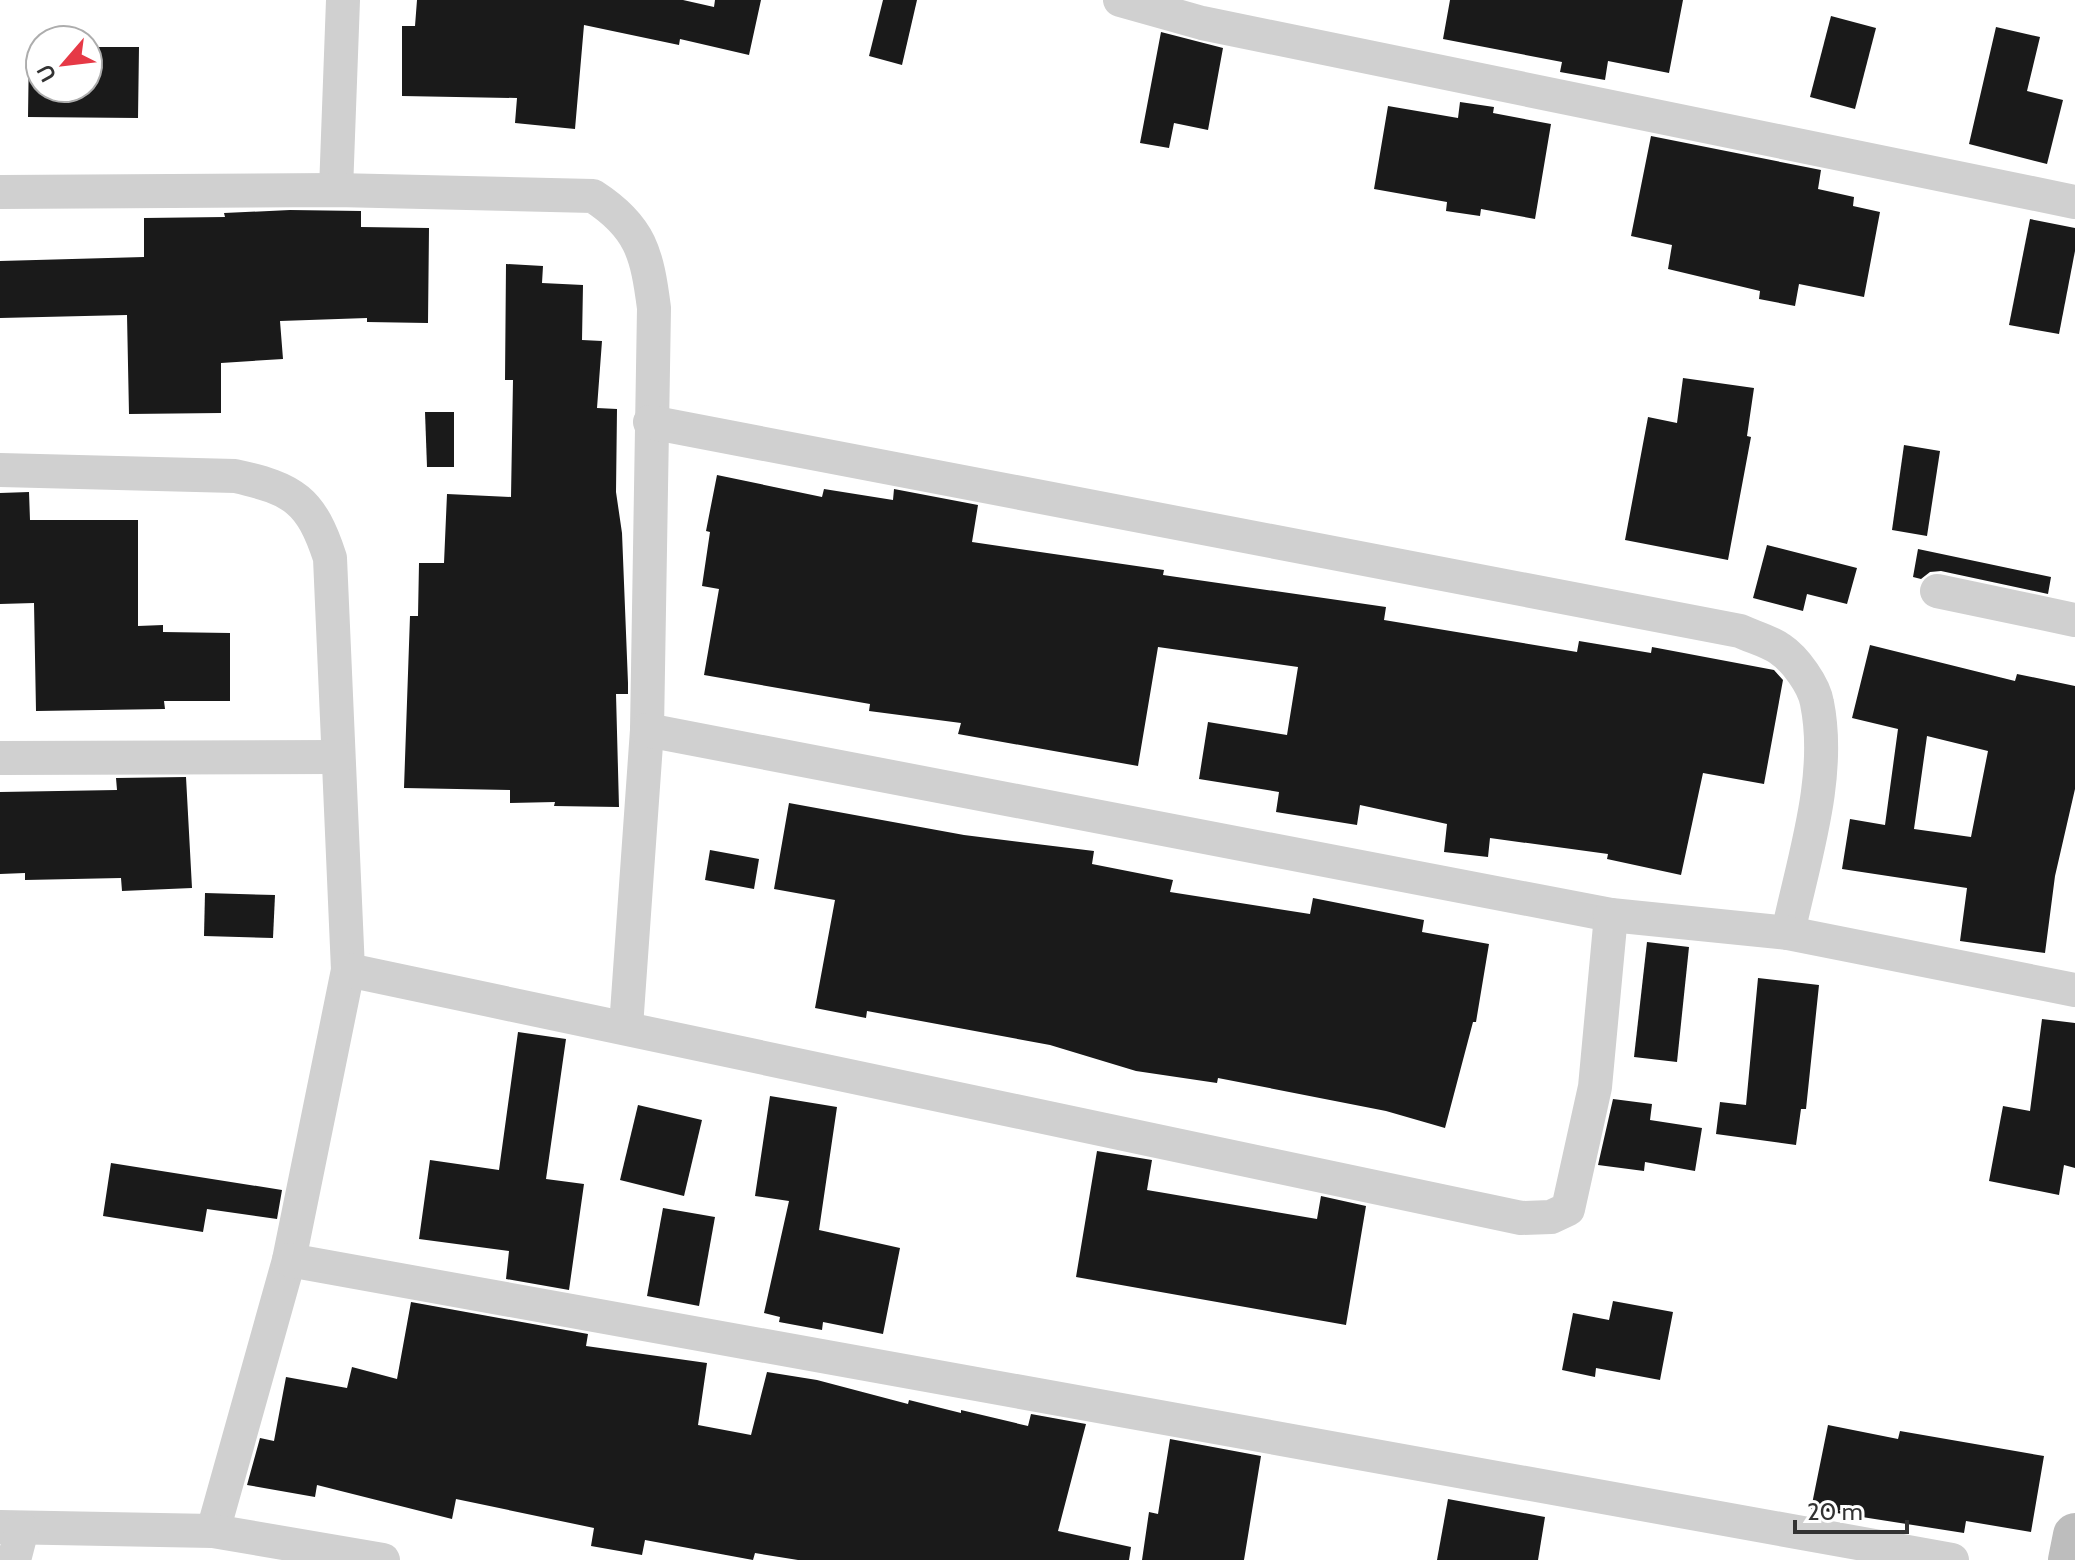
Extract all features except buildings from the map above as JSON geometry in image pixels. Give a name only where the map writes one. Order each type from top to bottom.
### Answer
[{"type":"street","points":[[336,190],[343,0]]},
{"type":"street","points":[[1120,0],[1202,23],[2075,202]]},
{"type":"street","points":[[0,192],[336,190],[593,196],[620,213],[636,235],[648,262],[654,308],[647,730],[626,1027]]},
{"type":"street","points":[[650,422],[1740,631],[1780,648],[1804,675],[1817,701],[1821,745],[1816,798],[1788,933]]},
{"type":"street","points":[[0,470],[235,476],[269,483],[296,498],[318,522],[330,558],[348,970],[289,1260],[213,1531]]},
{"type":"street","points":[[1937,591],[2075,620]]},
{"type":"street","points":[[647,730],[1611,915],[1788,933],[2075,990]]},
{"type":"street","points":[[0,758],[338,757]]},
{"type":"street","points":[[348,970],[1521,1218],[1551,1217],[1568,1209],[1587,1134],[1595,1087],[1611,915]]},
{"type":"street","points":[[289,1260],[1952,1560]]},
{"type":"street","points":[[12,1539],[213,1531],[383,1560]]}]
